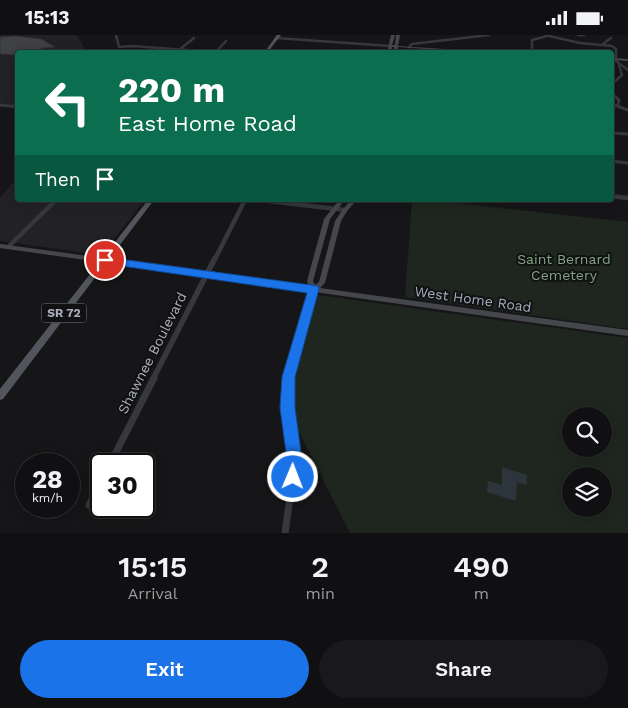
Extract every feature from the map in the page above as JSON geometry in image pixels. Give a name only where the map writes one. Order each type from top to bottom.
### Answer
[{"type":"main road","points":[[267,50],[277,37]]},
{"type":"main road","name":"SR 72","points":[[0,397],[149,202]]},
{"type":"street","points":[[116,35],[119,47],[192,50]]},
{"type":"street","points":[[389,50],[393,35]]},
{"type":"street","points":[[395,50],[398,35]]},
{"type":"street","points":[[408,47],[412,44],[440,38],[489,35]]},
{"type":"street","points":[[532,50],[532,41],[546,35],[580,43],[600,44],[615,48],[614,54]]},
{"type":"street","points":[[578,35],[584,35]]},
{"type":"street","points":[[277,37],[456,50]]},
{"type":"street","points":[[180,49],[194,38]]},
{"type":"street","points":[[600,44],[606,43],[611,38]]},
{"type":"street","points":[[218,50],[226,41]]},
{"type":"street","points":[[614,59],[628,60]]},
{"type":"street","points":[[614,60],[622,75]]},
{"type":"street","points":[[618,65],[628,70]]},
{"type":"street","points":[[622,75],[628,76]]},
{"type":"street","points":[[614,82],[622,75]]},
{"type":"street","points":[[614,95],[619,99],[616,106],[628,110]]},
{"type":"street","points":[[0,105],[15,107]]},
{"type":"street","points":[[614,133],[628,134]]},
{"type":"street","points":[[614,161],[628,163]]},
{"type":"street","points":[[614,196],[628,198]]},
{"type":"street","points":[[8,247],[54,202]]},
{"type":"street","name":"Shawnee Boulevard","points":[[116,453],[244,202]]},
{"type":"street","points":[[278,202],[345,210]]},
{"type":"street","points":[[314,289],[310,281],[320,240],[327,219],[340,202]]},
{"type":"street","points":[[285,533],[294,469],[288,408],[288,377],[314,289],[322,283],[338,221],[352,202]]},
{"type":"street","name":"West Home Road","points":[[0,246],[628,333]]},
{"type":"shaded area","points":[[0,35],[77,35],[85,50],[15,50],[15,107],[0,105]]},
{"type":"shaded area","points":[[15,180],[15,202],[143,202],[101,255],[0,241],[0,198]]},
{"type":"shaded area","points":[[502,467],[527,475],[527,485],[517,483],[516,501],[487,492],[488,481],[502,485]]},
{"type":"green space","name":"Saint Bernard Cemetery","points":[[412,202],[447,202],[628,222],[628,329],[405,297]]},
{"type":"green space","points":[[318,295],[628,338],[628,533],[350,533],[294,422],[291,398],[294,376]]},
{"type":"building","points":[[16,36],[41,39],[55,47],[39,50],[15,50],[15,55],[0,54],[0,37]]},
{"type":"route","points":[[105,260],[314,289],[288,377],[287,391],[293,452],[293,477]]}]
